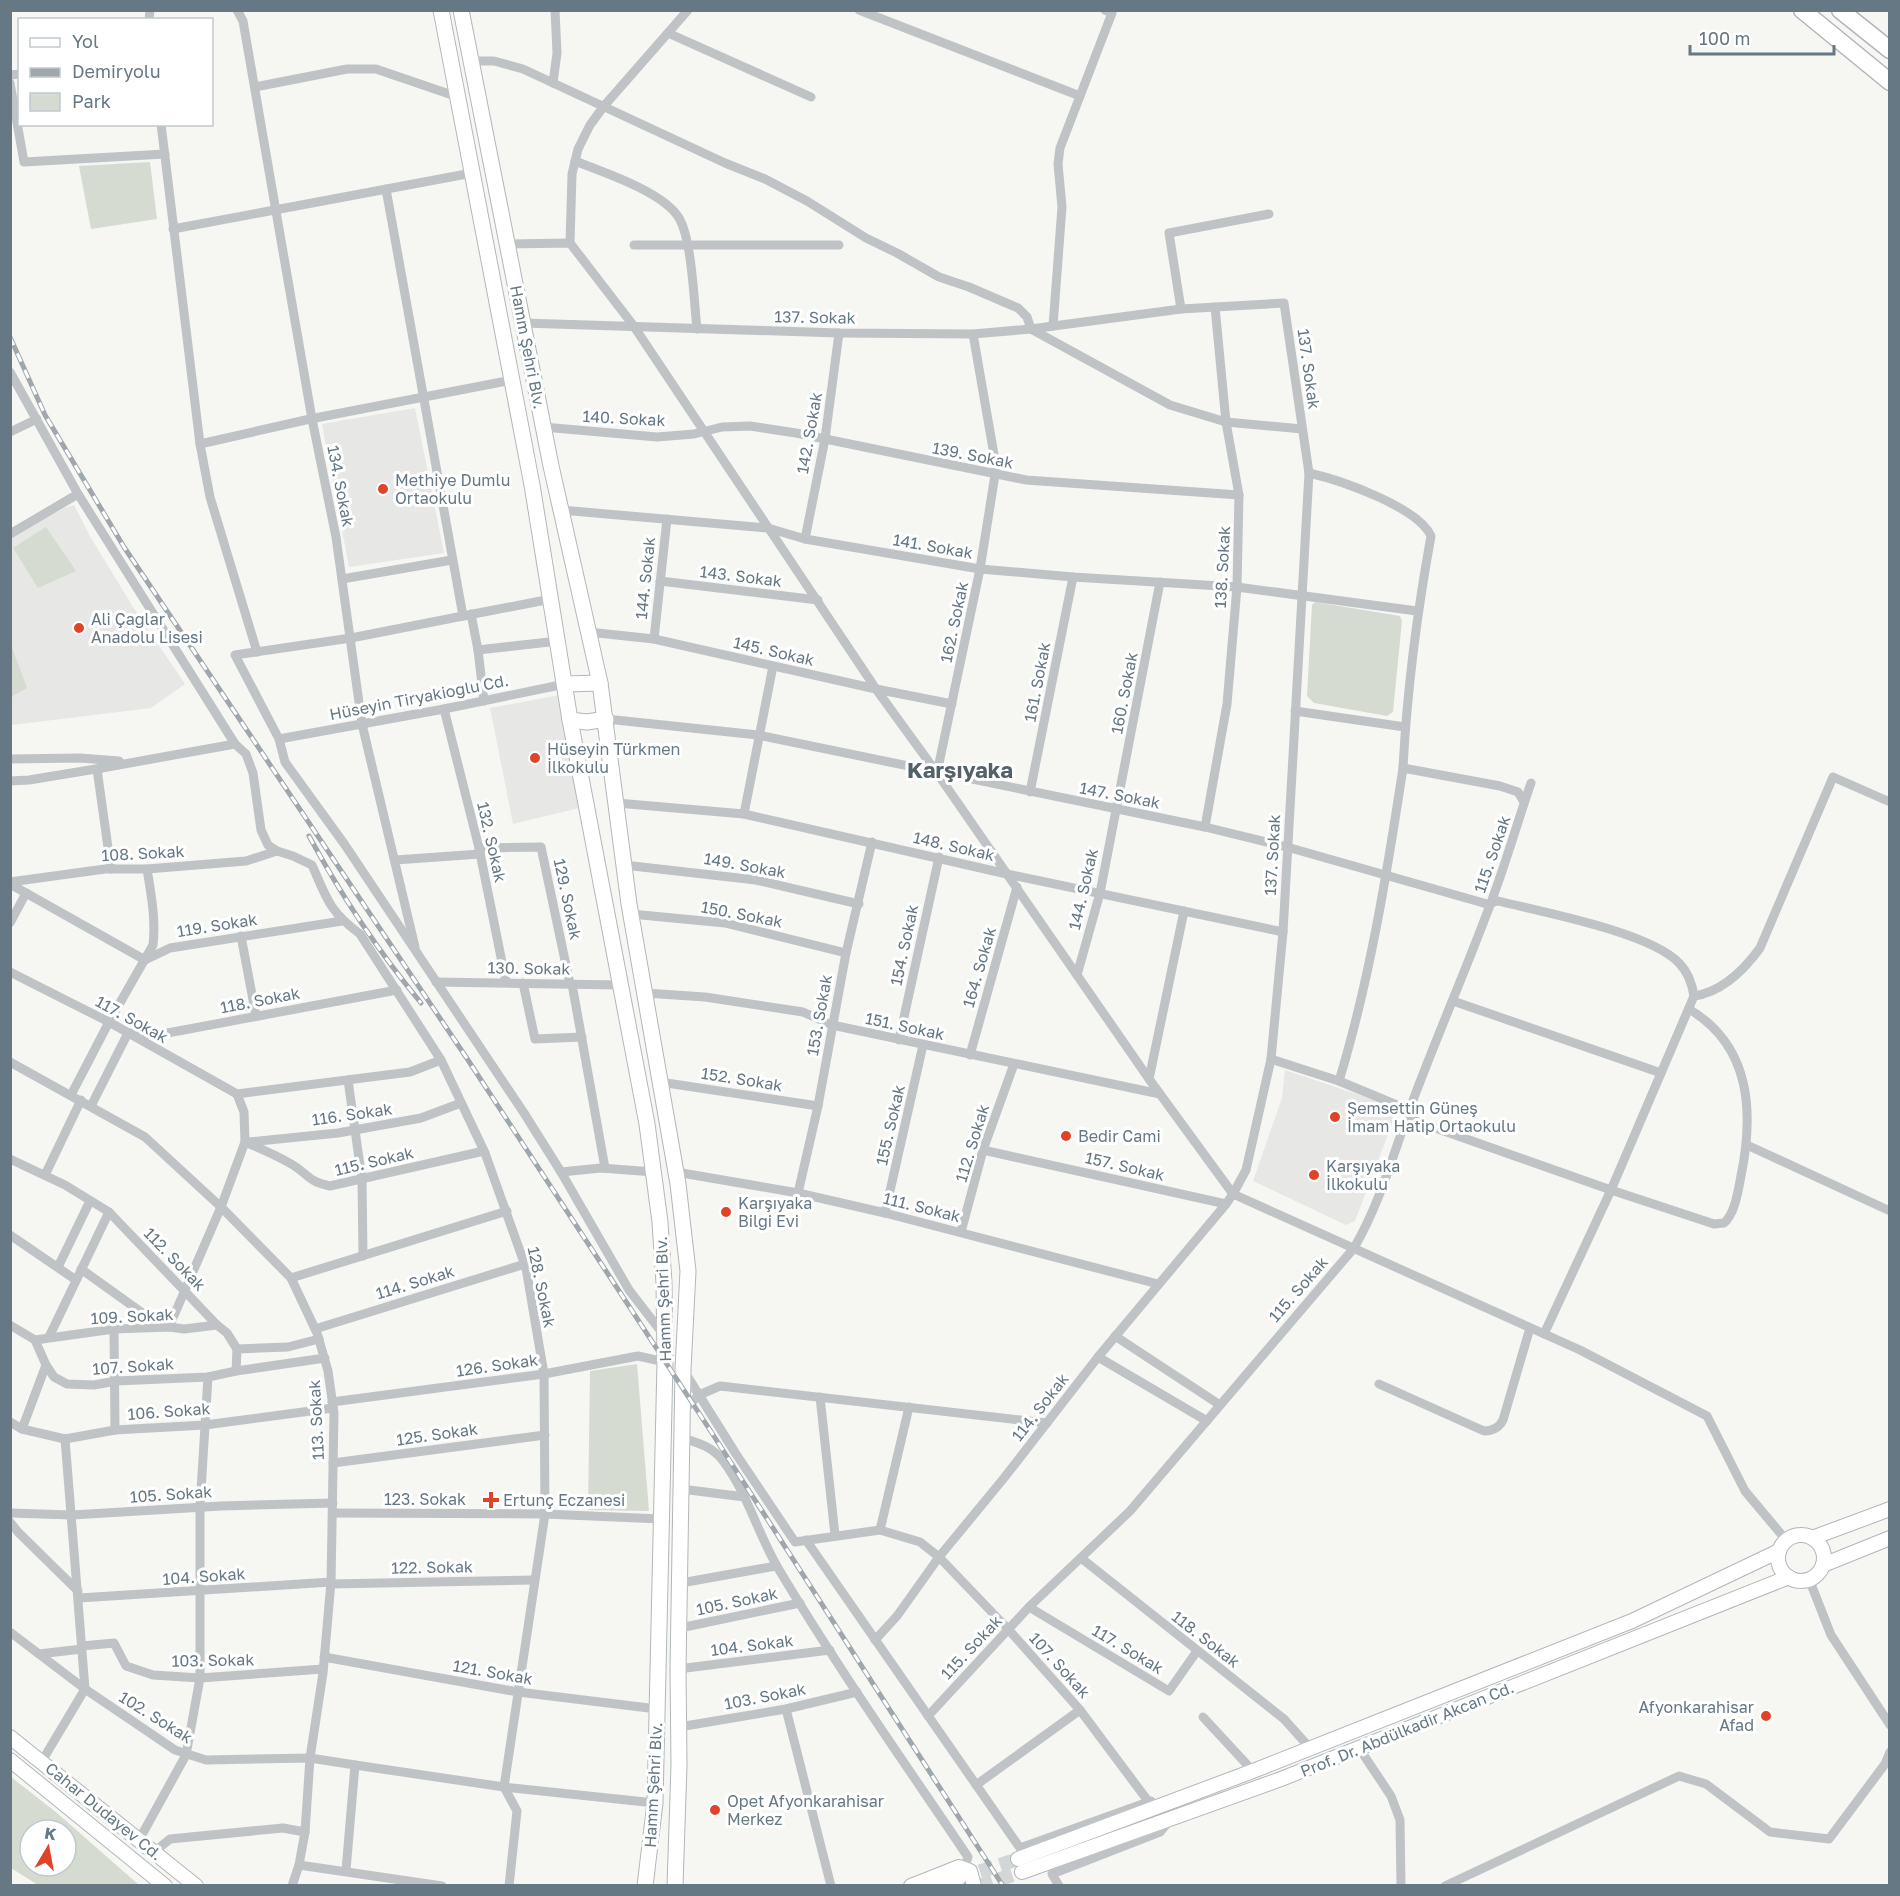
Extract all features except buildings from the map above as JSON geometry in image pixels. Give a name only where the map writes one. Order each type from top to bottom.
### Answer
[{"type":"highway","points":[[1802,10],[1890,82]]},
{"type":"highway","points":[[1840,10],[1890,50]]},
{"type":"main road","name":"Hamm Şehri Blv.","points":[[441,10],[512,380],[570,720],[654,1172],[660,1222],[664,1283],[665,1362],[655,1803],[645,1886]]},
{"type":"main road","name":"Hamm Şehri Blv.","points":[[461,10],[543,427],[600,683],[631,914],[676,1172],[688,1271],[682,1412],[678,1669],[679,1765],[675,1886]]},
{"type":"main road","points":[[565,684],[600,683]]},
{"type":"main road","points":[[570,720],[587,722],[606,719]]},
{"type":"main road","name":"Prof. Dr. Abdülkadir Akcan Cd.","points":[[1809,1579],[1796,1580],[1789,1577],[1281,1779],[1020,1865],[1166,1803],[1632,1622],[1783,1546],[1799,1535],[1812,1538],[1890,1509]]},
{"type":"main road","points":[[1809,1579],[1820,1571],[1823,1565],[1823,1552],[1817,1541],[1812,1538]]},
{"type":"main road","points":[[1823,1565],[1890,1538]]},
{"type":"main road","points":[[1783,1546],[1780,1566],[1789,1577]]},
{"type":"main road","name":"Cahar Dudayev Cd.","points":[[10,1737],[196,1886]]},
{"type":"main road","name":"Cahar Dudayev Cd.","points":[[10,1760],[165,1886]]},
{"type":"main road","points":[[911,1886],[958,1868],[962,1874]]},
{"type":"main road","points":[[939,1886],[970,1871],[974,1886]]},
{"type":"street","name":"134. Sokak","points":[[237,10],[243,21],[342,579],[362,724],[417,954]]},
{"type":"street","points":[[553,83],[557,54],[555,10]]},
{"type":"street","points":[[688,10],[590,125],[575,160],[570,185],[570,243],[633,325],[876,689],[1160,1094],[1233,1194],[1580,1350],[1707,1416],[1745,1491],[1783,1546]]},
{"type":"street","points":[[860,10],[1080,96]]},
{"type":"street","points":[[1053,326],[1062,207],[1058,164],[1060,148],[1112,13],[1105,10]]},
{"type":"street","points":[[668,33],[811,97]]},
{"type":"street","points":[[472,62],[487,61],[512,65],[786,190],[866,238],[939,277],[1018,308],[1027,317],[1031,329],[1170,405],[1226,422],[1302,429]]},
{"type":"street","points":[[255,87],[347,69],[376,69],[458,97]]},
{"type":"street","points":[[10,83],[24,162],[165,154]]},
{"type":"street","points":[[161,126],[200,444],[210,497],[257,652]]},
{"type":"street","points":[[575,160],[656,197],[670,207],[680,219],[688,245],[697,328]]},
{"type":"street","points":[[174,230],[472,173]]},
{"type":"street","points":[[386,189],[452,560],[478,650],[484,701]]},
{"type":"street","points":[[1181,309],[1169,233],[1269,214]]},
{"type":"street","points":[[508,244],[570,243]]},
{"type":"street","points":[[634,245],[839,245]]},
{"type":"street","name":"137. Sokak","points":[[523,323],[839,333],[973,334],[1031,329],[1181,309],[1284,303],[1309,473],[1283,932],[1271,1059],[1246,1170],[1233,1194]]},
{"type":"street","name":"138. Sokak","points":[[1205,827],[1227,704],[1237,587],[1239,495],[1226,422],[1215,307]]},
{"type":"street","name":"142. Sokak","points":[[805,538],[825,439],[839,333]]},
{"type":"street","name":"162. Sokak","points":[[937,773],[980,569],[996,466],[973,334]]},
{"type":"street","points":[[11,373],[78,494],[235,744],[246,754],[253,773],[261,830],[268,845],[277,851]]},
{"type":"street","points":[[200,444],[312,419],[512,380]]},
{"type":"street","points":[[10,432],[37,419]]},
{"type":"street","name":"139. Sokak","points":[[704,433],[722,428],[750,426],[1026,480],[1239,495]]},
{"type":"street","name":"140. Sokak","points":[[543,427],[657,437],[704,433]]},
{"type":"street","points":[[1309,473],[1328,478],[1398,506],[1426,526],[1431,536],[1418,611],[1405,727],[1403,768],[1387,875],[1353,1034],[1339,1081]]},
{"type":"street","points":[[10,534],[78,494]]},
{"type":"street","name":"141. Sokak","points":[[561,510],[768,528],[805,538],[980,569],[1237,587],[1418,611]]},
{"type":"street","name":"144. Sokak","points":[[654,639],[667,519]]},
{"type":"street","points":[[342,579],[452,560]]},
{"type":"street","name":"161. Sokak","points":[[1030,792],[1073,577]]},
{"type":"street","name":"143. Sokak","points":[[660,581],[818,600]]},
{"type":"street","name":"160. Sokak","points":[[1117,810],[1160,582]]},
{"type":"street","points":[[551,599],[351,638],[235,655],[279,739],[285,762],[345,845],[436,982],[561,1172],[629,1290],[664,1335]]},
{"type":"street","name":"145. Sokak","points":[[588,632],[654,639],[952,704]]},
{"type":"street","points":[[478,650],[558,641]]},
{"type":"street","points":[[744,814],[773,666]]},
{"type":"street","name":"Hüseyin Tiryakioğlu Cd.","points":[[279,739],[565,684]]},
{"type":"street","name":"132. Sokak","points":[[444,709],[480,851],[506,982]]},
{"type":"street","points":[[1295,711],[1405,727]]},
{"type":"street","name":"147. Sokak","points":[[606,719],[758,735],[1205,827],[1287,847],[1486,904],[1498,901],[1621,932],[1673,957],[1688,975],[1694,996]]},
{"type":"street","points":[[10,781],[97,769],[235,744]]},
{"type":"street","points":[[10,759],[80,758],[133,763]]},
{"type":"street","points":[[1403,768],[1500,786],[1518,792],[1524,802]]},
{"type":"street","points":[[97,769],[111,869]]},
{"type":"street","points":[[1544,1334],[1611,1190],[1694,996],[1705,994],[1723,985],[1747,965],[1760,948],[1833,777],[1890,801]]},
{"type":"street","name":"115. Sokak","points":[[928,1716],[1008,1629],[1130,1511],[1354,1248],[1369,1223],[1390,1170],[1408,1114],[1491,903],[1519,825],[1531,783]]},
{"type":"street","name":"148. Sokak","points":[[617,803],[744,814],[1007,874],[1283,932]]},
{"type":"street","name":"144. Sokak","points":[[1077,975],[1100,893],[1117,810]]},
{"type":"street","name":"153. Sokak","points":[[798,1193],[818,1106],[846,953],[872,842]]},
{"type":"street","name":"129. Sokak","points":[[480,851],[541,847],[571,984]]},
{"type":"street","name":"108. Sokak","points":[[10,883],[111,869],[147,869],[246,861],[277,851]]},
{"type":"street","name":"128. Sokak","points":[[277,851],[312,865],[329,905],[342,921],[360,934],[441,1060],[484,1151],[525,1264],[544,1374],[545,1514],[504,1787]]},
{"type":"street","points":[[394,860],[480,851]]},
{"type":"street","name":"154. Sokak","points":[[899,1040],[939,857]]},
{"type":"street","name":"149. Sokak","points":[[624,865],[756,880],[859,904]]},
{"type":"street","points":[[71,1095],[153,945],[154,932],[147,869]]},
{"type":"street","points":[[10,883],[145,960]]},
{"type":"street","name":"164. Sokak","points":[[970,1055],[1017,887]]},
{"type":"street","points":[[10,923],[26,893]]},
{"type":"street","points":[[1149,1078],[1184,911]]},
{"type":"street","name":"150. Sokak","points":[[631,914],[724,923],[846,953]]},
{"type":"street","name":"119. Sokak","points":[[145,960],[170,948],[342,921]]},
{"type":"street","points":[[241,936],[256,1016]]},
{"type":"street","name":"117. Sokak","points":[[10,972],[109,1022],[237,1094]]},
{"type":"street","name":"130. Sokak","points":[[436,982],[621,985]]},
{"type":"street","points":[[523,983],[535,1039],[582,1037]]},
{"type":"street","points":[[571,984],[605,1168]]},
{"type":"street","name":"118. Sokak","points":[[128,1033],[157,1035],[397,990]]},
{"type":"street","name":"151. Sokak","points":[[645,993],[705,998],[804,1012],[832,1025],[1160,1094]]},
{"type":"street","points":[[1453,1001],[1661,1073]]},
{"type":"street","points":[[1271,1059],[1339,1081],[1408,1114],[1611,1190],[1720,1224],[1730,1216],[1739,1188],[1747,1144],[1747,1103],[1743,1082],[1730,1050],[1700,1016],[1689,1009]]},
{"type":"street","points":[[91,1106],[128,1033]]},
{"type":"street","name":"155. Sokak","points":[[885,1213],[923,1045]]},
{"type":"street","points":[[81,1269],[166,1327],[221,1207],[245,1142],[244,1112],[237,1094],[410,1072],[441,1060]]},
{"type":"street","name":"113. Sokak","points":[[10,1062],[145,1137],[221,1207],[291,1278],[319,1339],[325,1358],[333,1405],[331,1583],[323,1669],[310,1758],[305,1832],[299,1865],[292,1886]]},
{"type":"street","name":"112. Sokak","points":[[961,1232],[983,1150],[1014,1064]]},
{"type":"street","points":[[348,1080],[362,1180],[363,1256]]},
{"type":"street","name":"152. Sokak","points":[[660,1082],[818,1106]]},
{"type":"street","points":[[45,1175],[81,1100]]},
{"type":"street","name":"116. Sokak","points":[[245,1142],[356,1130],[421,1119],[461,1103]]},
{"type":"street","name":"115. Sokak","points":[[245,1142],[296,1167],[313,1182],[330,1186],[484,1151]]},
{"type":"street","points":[[1747,1144],[1890,1211]]},
{"type":"street","name":"157. Sokak","points":[[983,1150],[1226,1204]]},
{"type":"street","name":"112. Sokak","points":[[10,1159],[65,1185],[109,1212],[227,1333],[237,1349]]},
{"type":"street","points":[[561,1172],[605,1168],[654,1172]]},
{"type":"street","name":"111. Sokak","points":[[676,1172],[798,1193],[885,1213],[1158,1284]]},
{"type":"street","name":"114. Sokak","points":[[875,1640],[897,1616],[939,1557],[1098,1357],[1233,1194]]},
{"type":"street","points":[[58,1267],[90,1201]]},
{"type":"street","points":[[291,1278],[507,1211]]},
{"type":"street","points":[[49,1337],[109,1212]]},
{"type":"street","points":[[10,1235],[76,1280]]},
{"type":"street","name":"114. Sokak","points":[[315,1329],[525,1264]]},
{"type":"street","points":[[10,1325],[35,1340]]},
{"type":"street","name":"109. Sokak","points":[[35,1340],[114,1329],[166,1327],[184,1329],[217,1325]]},
{"type":"street","points":[[1379,1384],[1484,1431],[1492,1430],[1498,1427],[1503,1420],[1530,1328]]},
{"type":"street","points":[[114,1329],[115,1430]]},
{"type":"street","points":[[1115,1336],[1220,1406]]},
{"type":"street","points":[[236,1371],[237,1349],[288,1347],[319,1339]]},
{"type":"street","name":"107. Sokak","points":[[35,1340],[54,1377],[67,1384],[93,1385],[116,1381],[208,1377],[325,1358]]},
{"type":"street","name":"126. Sokak","points":[[333,1405],[544,1374],[638,1356],[665,1362]]},
{"type":"street","points":[[1098,1357],[1207,1421]]},
{"type":"street","points":[[22,1429],[46,1365]]},
{"type":"street","points":[[683,1368],[736,1454],[795,1542],[806,1540],[1020,1848],[1148,1801],[1166,1803]]},
{"type":"street","points":[[139,1840],[186,1755],[200,1678],[200,1507],[208,1377]]},
{"type":"street","points":[[682,1412],[699,1395],[720,1386],[1047,1423]]},
{"type":"street","points":[[820,1397],[835,1535]]},
{"type":"street","name":"106. Sokak","points":[[10,1422],[22,1429],[65,1439],[115,1430],[205,1425],[333,1405]]},
{"type":"street","points":[[880,1530],[909,1407]]},
{"type":"street","name":"125. Sokak","points":[[333,1463],[545,1435]]},
{"type":"street","points":[[682,1438],[706,1446],[723,1461],[745,1497],[776,1566],[968,1857],[962,1874]]},
{"type":"street","points":[[42,1761],[85,1689],[65,1439]]},
{"type":"street","points":[[681,1489],[745,1497]]},
{"type":"street","name":"105. Sokak","points":[[10,1513],[72,1515],[200,1507],[333,1508]]},
{"type":"street","name":"123. Sokak","points":[[333,1508],[661,1519]]},
{"type":"street","points":[[10,1522],[78,1595]]},
{"type":"street","name":"107. Sokak","points":[[806,1540],[880,1530],[920,1542],[939,1557],[1008,1629],[1080,1710],[1148,1801]]},
{"type":"street","name":"118. Sokak","points":[[1081,1558],[1284,1719],[1309,1748]]},
{"type":"street","points":[[681,1583],[776,1566]]},
{"type":"street","points":[[1809,1579],[1831,1635],[1890,1725]]},
{"type":"street","name":"122. Sokak","points":[[331,1583],[534,1580]]},
{"type":"street","name":"104. Sokak","points":[[78,1595],[199,1592],[331,1583]]},
{"type":"street","name":"105. Sokak","points":[[680,1628],[800,1603]]},
{"type":"street","name":"117. Sokak","points":[[1029,1608],[1169,1690],[1197,1651]]},
{"type":"street","name":"102. Sokak","points":[[10,1632],[85,1689],[175,1750],[186,1755],[206,1760],[310,1758],[504,1787],[655,1803]]},
{"type":"street","name":"103. Sokak","points":[[82,1648],[114,1643],[126,1666],[153,1676],[200,1678],[323,1669]]},
{"type":"street","points":[[39,1654],[82,1648]]},
{"type":"street","name":"104. Sokak","points":[[678,1669],[830,1650]]},
{"type":"street","name":"121. Sokak","points":[[324,1657],[518,1692],[657,1709]]},
{"type":"street","name":"103. Sokak","points":[[679,1727],[786,1709],[857,1692]]},
{"type":"street","points":[[786,1709],[831,1886]]},
{"type":"street","points":[[976,1785],[1080,1710]]},
{"type":"street","points":[[1203,1717],[1253,1771]]},
{"type":"street","points":[[1359,1748],[1391,1796],[1400,1821],[1401,1886]]},
{"type":"street","points":[[1445,1886],[1679,1776],[1706,1785],[1770,1832],[1828,1839],[1885,1764],[1890,1752]]},
{"type":"street","points":[[346,1870],[355,1765]]},
{"type":"street","points":[[504,1787],[517,1811],[509,1886]]},
{"type":"street","points":[[1059,1886],[1052,1874],[1160,1832],[1174,1816]]},
{"type":"street","points":[[154,1852],[170,1839],[283,1828],[305,1832]]},
{"type":"street","points":[[299,1865],[346,1870],[442,1886]]},
{"type":"shaded area","name":"Methiye Dumlu Ortaokulu","points":[[415,408],[444,553],[349,567],[322,424]]},
{"type":"shaded area","name":"Ali Çağlar Anadolu Lisesi","points":[[74,505],[91,538],[133,607],[185,684],[151,708],[12,725],[10,724],[10,538],[64,508]]},
{"type":"shaded area","name":"Hüseyin Türkmen İlkokulu","points":[[560,695],[579,808],[513,824],[490,708]]},
{"type":"shaded area","points":[[1285,1070],[1398,1108],[1355,1221],[1346,1225],[1253,1181],[1282,1098]]},
{"type":"green space","points":[[150,162],[157,219],[91,229],[79,166]]},
{"type":"green space","points":[[46,527],[76,571],[38,588],[13,548]]},
{"type":"green space","points":[[1315,602],[1400,616],[1402,621],[1393,712],[1387,716],[1314,703],[1307,696],[1312,605]]},
{"type":"green space","points":[[11,645],[27,688],[10,697]]},
{"type":"green space","points":[[637,1364],[649,1511],[588,1510],[590,1371]]},
{"type":"green space","points":[[11,1777],[63,1818],[18,1818],[18,1872],[11,1868]]},
{"type":"green space","points":[[78,1831],[139,1885],[38,1885],[27,1878],[78,1878]]},
{"type":"tunnel","points":[[960,1878],[1018,1859]]},
{"type":"tunnel","points":[[979,1886],[1022,1872]]},
{"type":"railway","points":[[10,337],[45,415],[124,547],[466,1057],[710,1430],[1003,1886]]},
{"type":"railway","points":[[309,836],[361,922],[421,1003]]},
{"type":"place","name":"Methiye Dumlu Ortaokulu","points":[[383,489]]},
{"type":"place","name":"Ali Çağlar Anadolu Lisesi","points":[[79,628]]},
{"type":"place","name":"Hüseyin Türkmen İlkokulu","points":[[535,758]]},
{"type":"place","name":"Şemsettin Güneş İmam Hatip Ortaokulu","points":[[1335,1117]]},
{"type":"place","name":"Bedir Cami","points":[[1066,1136]]},
{"type":"place","name":"Karşıyaka İlkokulu","points":[[1314,1175]]},
{"type":"place","name":"Karşıyaka Bilgi Evi","points":[[726,1212]]},
{"type":"place","name":"Ertunç Eczanesi","points":[[491,1500]]},
{"type":"place","name":"Afyonkarahisar Afad","points":[[1766,1716]]},
{"type":"place","name":"Opet Afyonkarahisar Merkez","points":[[715,1810]]},
{"type":"district","name":"Karşıyaka","points":[[960,769]]}]
